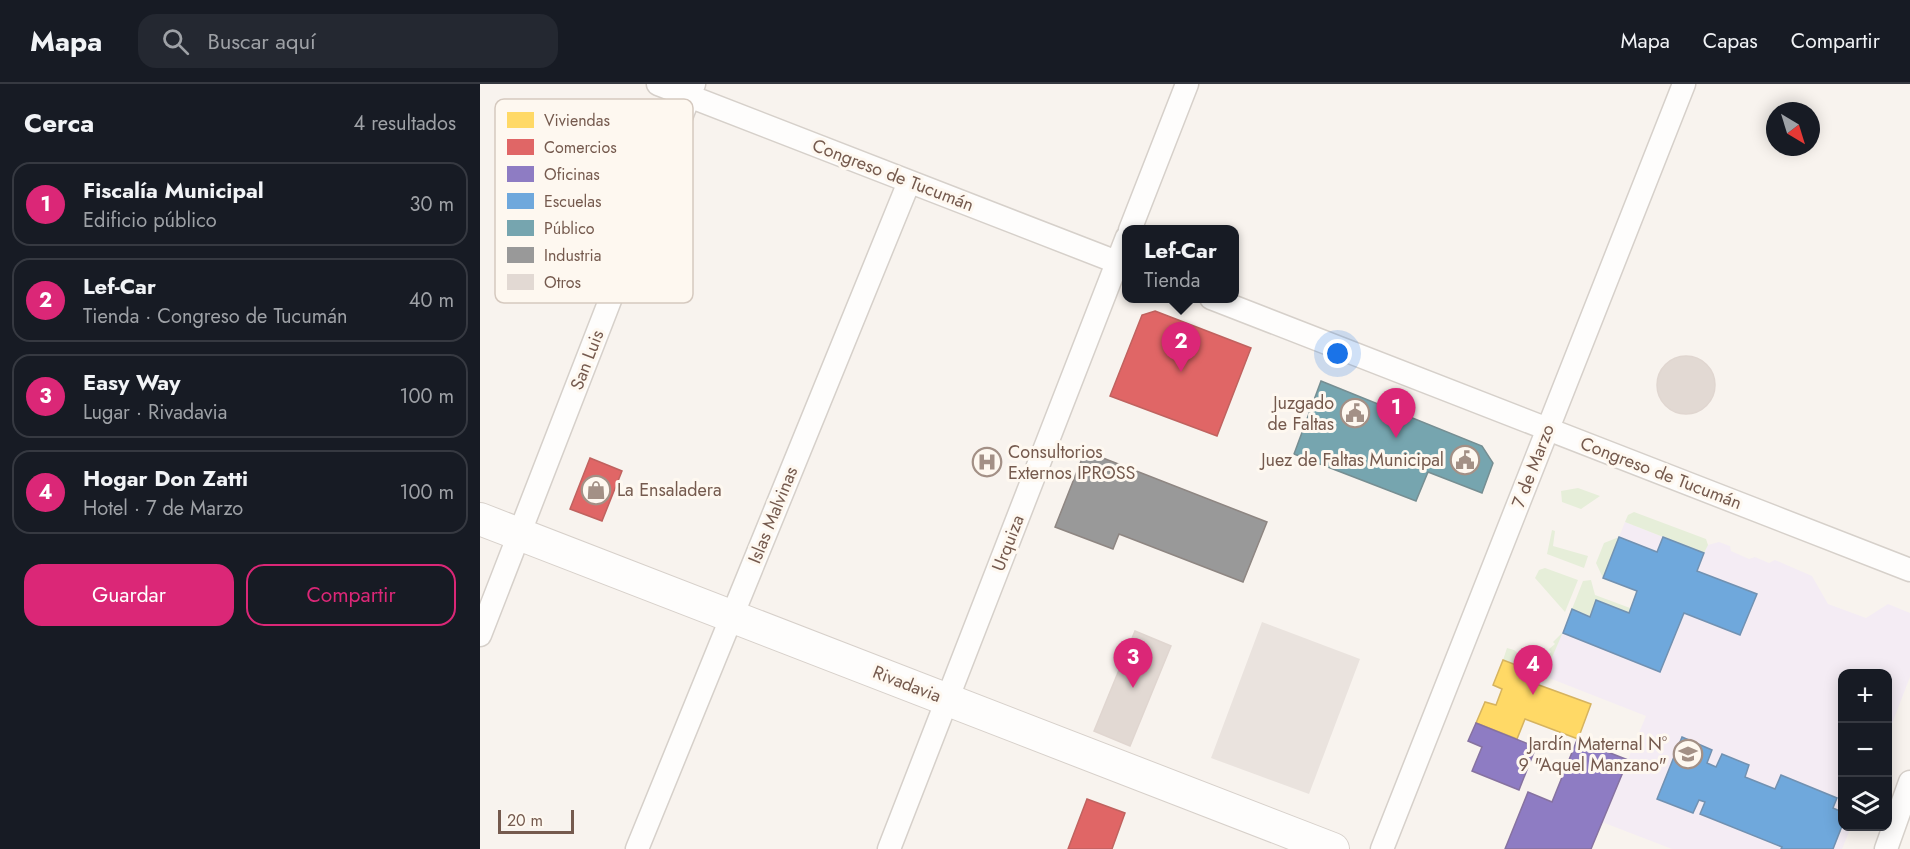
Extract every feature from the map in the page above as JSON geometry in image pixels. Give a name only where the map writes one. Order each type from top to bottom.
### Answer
[{"type":"main road","name":"Rivadavia","points":[[480,519],[1333,849]]},
{"type":"street","name":"Congreso de Tucumán","points":[[658,84],[692,90],[909,182],[1122,264]]},
{"type":"street","points":[[1132,225],[1187,84]]},
{"type":"street","name":"7 de Marzo","points":[[1382,849],[1683,84]]},
{"type":"street","name":"Islas Malvinas","points":[[637,849],[909,182]]},
{"type":"street","name":"Urquiza","points":[[889,849],[1122,264]]},
{"type":"street","name":"San Luis","points":[[480,635],[609,303]]},
{"type":"street","name":"Congreso de Tucumán","points":[[1223,303],[1910,570]]},
{"type":"street","points":[[1886,849],[1910,782]]},
{"type":"shaded area","points":[[1625,522],[1704,553],[1708,545],[1719,542],[1730,546],[1731,551],[1749,559],[1755,557],[1769,563],[1775,560],[1812,576],[1828,604],[1866,618],[1888,604],[1910,613],[1910,677],[1892,724],[1892,669],[1838,669],[1838,831],[1849,831],[1842,849],[1672,849],[1602,822],[1646,716],[1544,676],[1572,609],[1596,600],[1629,613],[1637,591],[1603,578]]},
{"type":"shaded area","points":[[1262,622],[1360,659],[1309,794],[1211,758]]},
{"type":"green space","points":[[1578,488],[1600,496],[1581,509],[1562,502],[1561,491]]},
{"type":"green space","points":[[1634,512],[1706,539],[1708,545],[1704,553],[1625,522],[1628,515]]},
{"type":"green space","points":[[1552,530],[1555,531],[1553,546],[1588,556],[1584,568],[1547,554]]},
{"type":"green space","points":[[1619,537],[1603,578],[1596,563],[1604,543]]},
{"type":"green space","points":[[1545,568],[1578,580],[1565,612],[1535,578],[1539,570]]},
{"type":"green space","points":[[1591,580],[1595,595],[1630,608],[1629,613],[1597,600],[1590,617],[1572,609],[1583,581]]},
{"type":"green space","points":[[1563,632],[1544,676],[1503,660],[1507,648],[1514,650],[1539,671],[1548,659],[1546,657],[1551,652],[1549,649],[1555,644],[1553,642]]},
{"type":"building: Viviendas","points":[[1503,660],[1532,671],[1528,681],[1591,704],[1578,739],[1525,719],[1517,739],[1476,723],[1485,702],[1496,705],[1502,689],[1493,685]]},
{"type":"building: Comercios","points":[[1155,311],[1251,348],[1217,436],[1110,396],[1142,315]]},
{"type":"building: Comercios","name":"La Ensaladera","points":[[590,458],[622,471],[602,521],[570,509]]},
{"type":"building: Comercios","points":[[1087,799],[1125,813],[1112,849],[1068,849]]},
{"type":"building: Oficinas","points":[[1476,723],[1536,747],[1519,790],[1472,771],[1482,747],[1468,741]]},
{"type":"building: Oficinas","points":[[1577,740],[1628,760],[1591,849],[1505,849],[1528,792],[1552,802]]},
{"type":"building: Escuelas","points":[[1619,537],[1657,552],[1663,537],[1704,553],[1697,571],[1757,594],[1740,635],[1684,613],[1660,672],[1563,633],[1572,609],[1590,617],[1596,600],[1629,613],[1637,591],[1603,578]]},
{"type":"building: Escuelas","name":"Jardín Maternal N° 9 \"Aquel Manzano\"","points":[[1682,737],[1712,750],[1707,763],[1716,767],[1722,754],[1749,765],[1745,777],[1775,789],[1781,775],[1837,798],[1833,808],[1838,810],[1838,831],[1840,831],[1833,849],[1781,849],[1782,847],[1700,814],[1705,802],[1699,800],[1693,813],[1657,799]]},
{"type":"building: Público","name":"Juzgado de Faltas","points":[[1321,381],[1482,446],[1493,463],[1482,493],[1428,472],[1416,501],[1294,454]]},
{"type":"building: Industria","points":[[1085,451],[1267,522],[1243,582],[1119,534],[1113,549],[1055,527]]},
{"type":"building: Otros","points":[[1680,356],[1692,356],[1707,364],[1715,379],[1715,391],[1707,406],[1692,414],[1680,414],[1665,406],[1657,391],[1657,379],[1665,364]]},
{"type":"building: Otros","points":[[1135,631],[1171,646],[1130,746],[1094,731]]},
{"type":"place","name":"Lef-Car","points":[[1181,372]]},
{"type":"place","name":"Juzgado de Faltas","points":[[1355,413]]},
{"type":"place","name":"Fiscalía Municipal","points":[[1396,438]]},
{"type":"place","name":"Juez de Faltas Municipal","points":[[1465,460]]},
{"type":"place","name":"Consultorios Externos IPROSS","points":[[987,462]]},
{"type":"place","name":"La Ensaladera","points":[[596,490]]},
{"type":"place","name":"Easy Way","points":[[1133,688]]},
{"type":"place","name":"Hogar Don Zatti","points":[[1533,695]]},
{"type":"place","name":"Jardín Maternal N° 9 \"Aquel Manzano\"","points":[[1688,754]]}]
